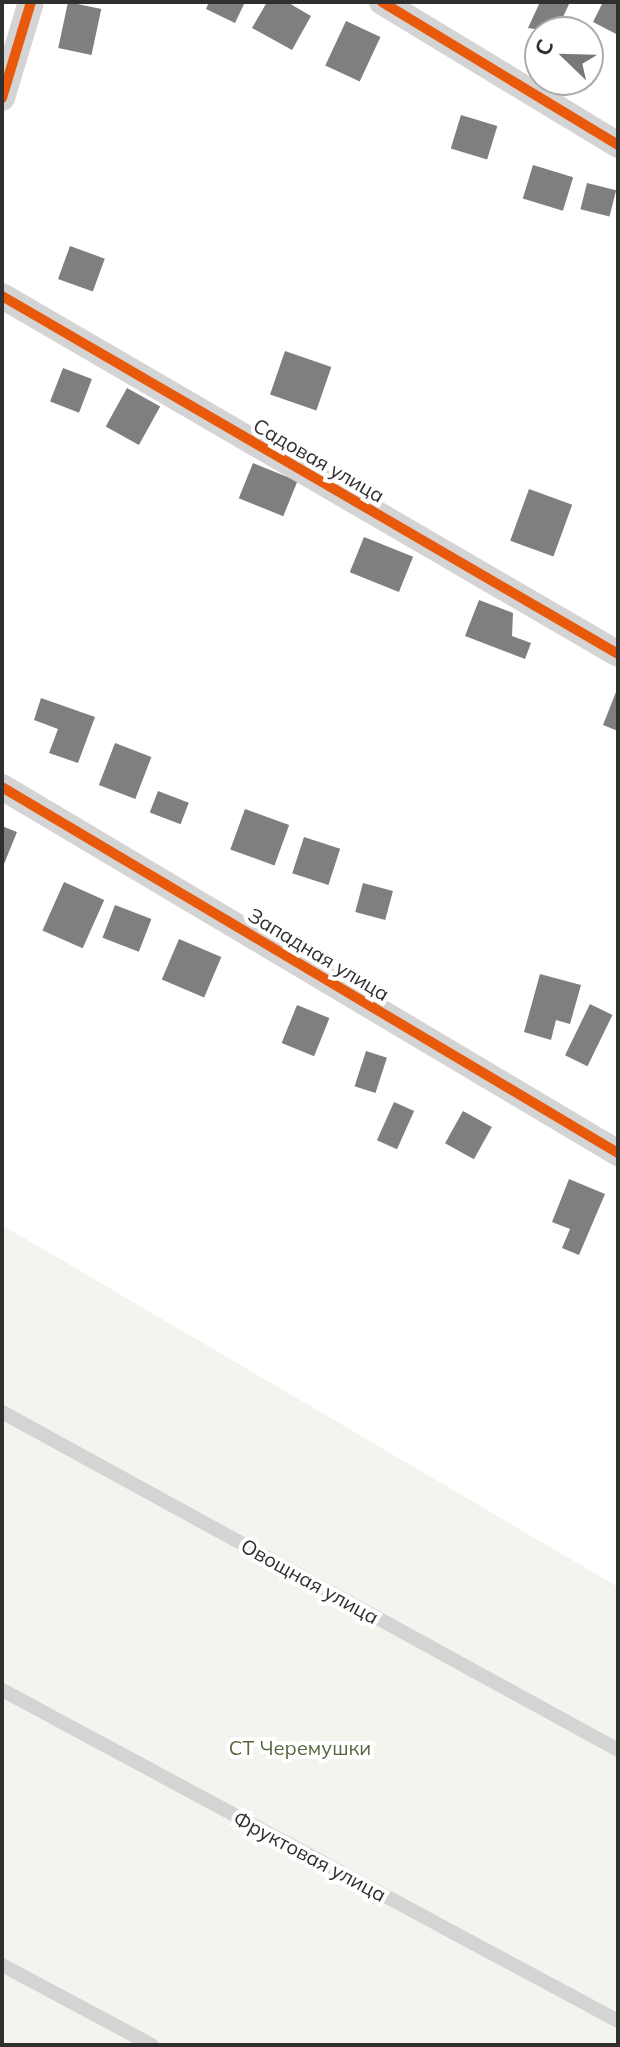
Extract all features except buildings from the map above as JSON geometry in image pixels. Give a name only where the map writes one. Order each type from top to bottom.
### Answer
[{"type":"street","points":[[2,98],[31,2]]},
{"type":"street","points":[[382,2],[618,145]]},
{"type":"street","name":"Садовая улица","points":[[2,296],[618,654]]},
{"type":"street","name":"Западная улица","points":[[2,787],[618,1153]]},
{"type":"lane","name":"Овощная улица","points":[[2,1412],[618,1750]]},
{"type":"lane","name":"Фруктовая улица","points":[[2,1690],[618,2021]]},
{"type":"lane","points":[[2,1965],[152,2045]]},
{"type":"green space","name":"СТ Черемушки","points":[[2,1225],[618,1587],[618,2045],[2,2045]]},
{"type":"cycle path","points":[[2,98],[31,2]]},
{"type":"cycle path","points":[[382,2],[618,145]]},
{"type":"cycle path","points":[[2,296],[618,654]]},
{"type":"cycle path","points":[[2,787],[618,1153]]}]
